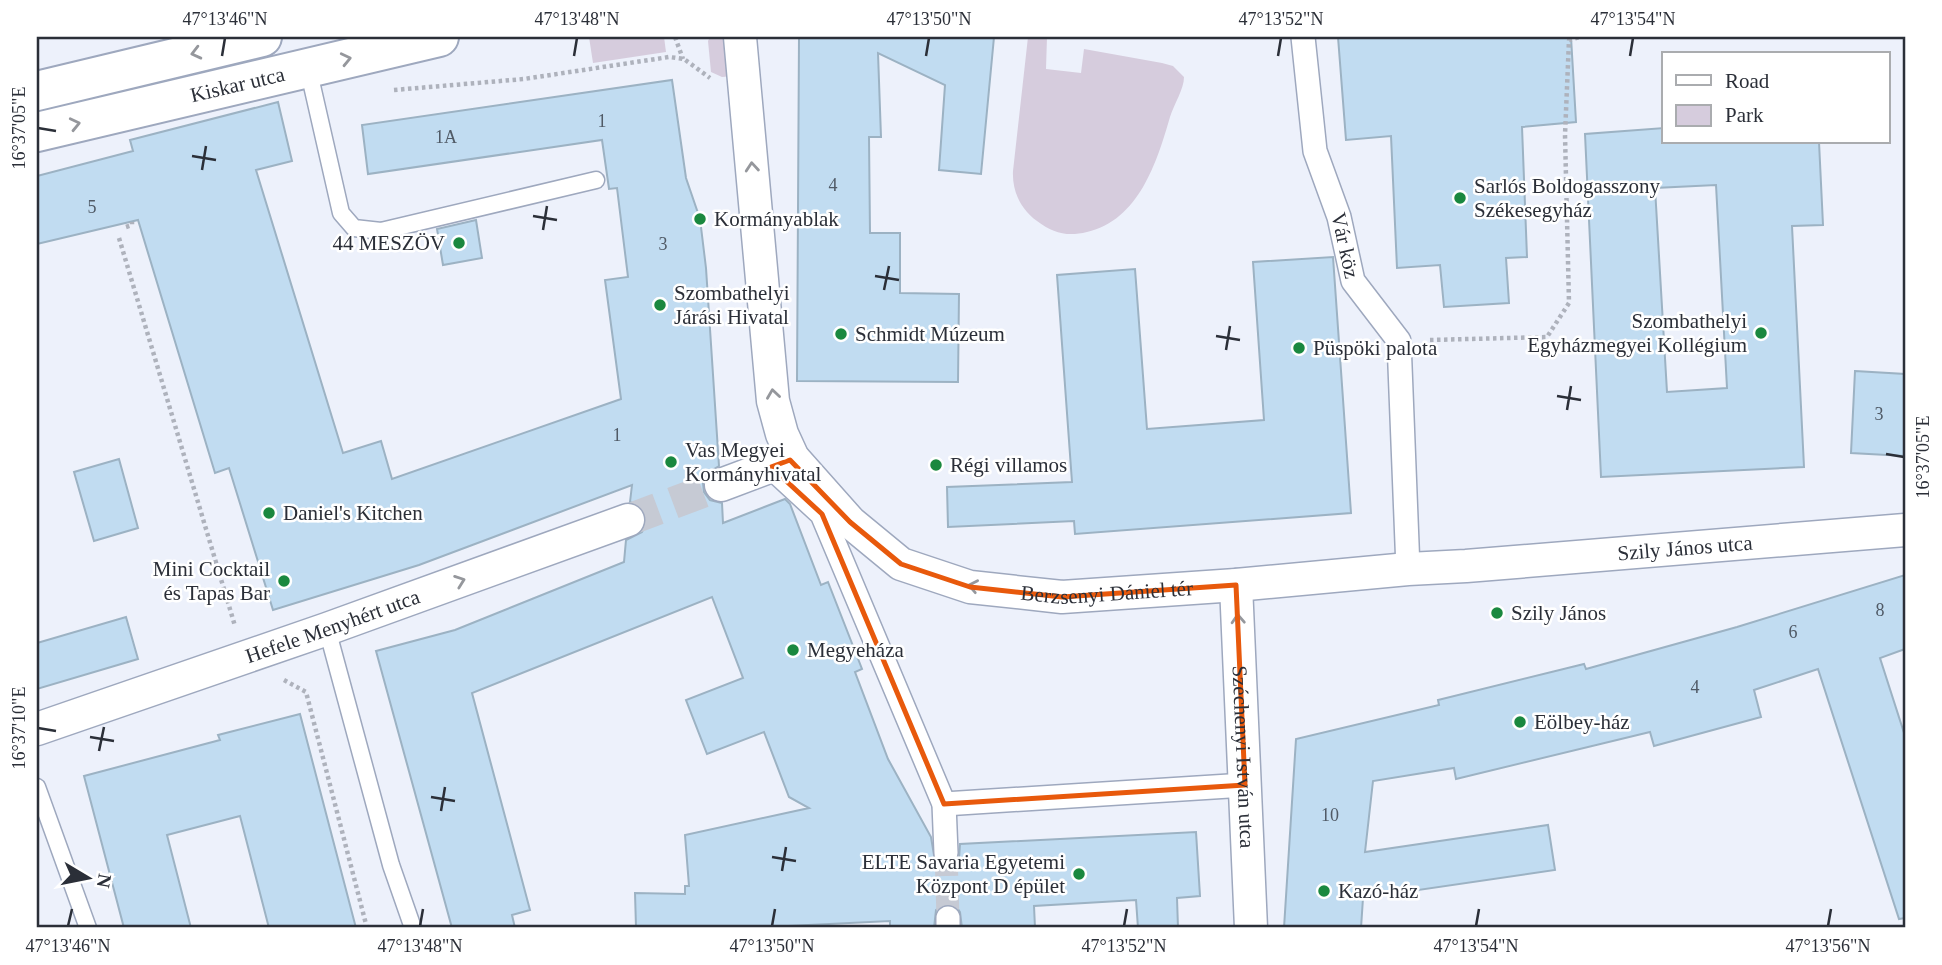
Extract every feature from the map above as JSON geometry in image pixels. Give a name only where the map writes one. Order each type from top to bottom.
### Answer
[{"type":"street","name":"Kiskar utca","points":[[37,91],[262,37]]},
{"type":"street","name":"Berzsenyi Dániel tér","points":[[740,37],[773,401],[782,434],[782,462],[901,564],[971,587],[1062,597],[1466,566]]},
{"type":"street","name":"Vár köz","points":[[1303,37],[1315,151],[1339,217],[1353,281],[1399,341]]},
{"type":"street","name":"Kiskar utca","points":[[37,132],[431,38]]},
{"type":"street","points":[[1399,341],[1408,569]]},
{"type":"street","points":[[720,485],[782,462],[822,514],[944,804],[946,853]]},
{"type":"street","name":"Hefele Menyhért utca","points":[[37,729],[327,629],[628,520]]},
{"type":"street","name":"Szily János utca","points":[[1466,566],[1905,530]]},
{"type":"street","name":"Széchenyi István utca","points":[[1236,585],[1251,928]]},
{"type":"street","points":[[944,804],[1245,785]]},
{"type":"lane","points":[[308,68],[341,213],[354,228],[381,231],[596,180]]},
{"type":"lane","points":[[327,629],[391,865],[413,928]]},
{"type":"lane","points":[[37,787],[88,928]]},
{"type":"path","points":[[675,37],[684,59],[701,72]]},
{"type":"path","points":[[1399,341],[1547,337],[1569,303],[1565,135],[1569,40],[1580,37]]},
{"type":"path","points":[[391,90],[524,79],[658,58],[684,59]]},
{"type":"path","points":[[126,227],[132,225],[132,222]]},
{"type":"path","points":[[119,238],[244,657]]},
{"type":"path","points":[[306,692],[367,928]]},
{"type":"highlighted area","points":[[790,460],[850,522],[901,564],[970,587],[1062,597],[1236,585],[1245,785],[944,804],[822,514],[771,467]]},
{"type":"green space","points":[[589,37],[664,37],[666,52],[593,63]]},
{"type":"green space","points":[[710,37],[729,37],[733,76],[722,77],[711,72],[708,41]]},
{"type":"green space","points":[[1028,37],[1047,37],[1046,69],[1081,73],[1084,49],[1173,66],[1184,77],[1159,152],[1143,187],[1120,215],[1087,232],[1067,234],[1049,228],[1026,211],[1016,192],[1013,171]]},
{"type":"building","points":[[799,37],[994,37],[981,174],[939,170],[945,85],[878,53],[881,137],[869,137],[870,233],[900,233],[900,293],[959,294],[958,382],[797,381]]},
{"type":"building","name":"Sarlós Boldogasszony Székesegyház","points":[[1338,37],[1571,37],[1576,122],[1522,127],[1527,257],[1506,258],[1509,303],[1444,307],[1440,265],[1397,268],[1391,136],[1346,140]]},
{"type":"building","points":[[672,80],[686,178],[700,219],[706,268],[719,466],[706,474],[704,492],[710,500],[722,503],[723,523],[785,499],[790,504],[821,585],[828,582],[862,669],[855,672],[888,759],[931,837],[935,861],[946,867],[954,864],[959,859],[960,844],[1196,832],[1200,896],[1177,898],[1178,928],[1138,928],[1136,900],[1034,906],[1035,928],[962,928],[960,912],[956,906],[949,904],[936,910],[934,928],[890,928],[890,921],[744,928],[636,927],[635,893],[685,894],[685,886],[689,886],[685,835],[809,808],[789,797],[764,732],[707,754],[686,700],[743,678],[712,597],[472,693],[530,910],[512,915],[515,928],[452,928],[376,651],[455,630],[624,562],[626,540],[642,532],[646,523],[645,513],[640,506],[630,502],[632,485],[419,565],[273,610],[229,468],[215,473],[138,220],[37,244],[37,176],[133,151],[130,140],[278,102],[292,161],[256,170],[343,453],[381,441],[392,479],[621,399],[605,280],[628,277],[617,188],[609,189],[602,140],[368,174],[362,125]]},
{"type":"building","name":"Szombathelyi Egyházmegyei Kollégium","points":[[1662,128],[1662,144],[1819,144],[1823,225],[1792,226],[1804,467],[1601,477],[1585,134]],"holes":[[[1716,185],[1727,388],[1667,392],[1655,188]]]},
{"type":"building","name":"44 MESZÖV","points":[[476,220],[482,258],[443,265],[437,229]]},
{"type":"building","name":"Püspöki palota","points":[[1333,257],[1351,513],[1075,534],[1074,521],[948,527],[947,487],[1072,482],[1057,275],[1135,269],[1147,429],[1264,420],[1253,262]]},
{"type":"building","points":[[1855,371],[1905,374],[1905,456],[1851,453]]},
{"type":"building","points":[[119,459],[138,528],[94,541],[74,472]]},
{"type":"building","points":[[1905,575],[1905,649],[1880,658],[1905,736],[1905,918],[1899,919],[1818,669],[1754,690],[1761,717],[1654,746],[1650,732],[1456,779],[1454,768],[1373,781],[1365,852],[1548,825],[1555,870],[1363,898],[1361,928],[1284,928],[1296,739],[1439,705],[1438,700],[1584,664],[1586,669],[1737,627]]},
{"type":"building","points":[[126,617],[138,659],[37,689],[37,643]]},
{"type":"building","points":[[300,714],[356,928],[269,928],[240,816],[167,835],[191,928],[124,928],[84,776],[220,740],[218,735]]},
{"type":"tunnel","points":[[628,520],[721,485]]},
{"type":"tunnel","points":[[946,853],[948,918]]},
{"type":"place","name":"Sarlós Boldogasszony Székesegyház","points":[[1460,198]]},
{"type":"place","name":"Kormányablak","points":[[700,219]]},
{"type":"place","name":"44 MESZÖV","points":[[459,243]]},
{"type":"place","name":"Szombathelyi Járási Hivatal","points":[[660,305]]},
{"type":"place","name":"Szombathelyi Egyházmegyei Kollégium","points":[[1761,333]]},
{"type":"place","name":"Schmidt Múzeum","points":[[841,334]]},
{"type":"place","name":"Püspöki palota","points":[[1299,348]]},
{"type":"place","name":"Vas Megyei Kormányhivatal","points":[[671,462]]},
{"type":"place","name":"Régi villamos","points":[[936,465]]},
{"type":"place","name":"Daniel's Kitchen","points":[[269,513]]},
{"type":"place","name":"Mini Cocktail és Tapas Bar","points":[[284,581]]},
{"type":"place","name":"Szily János","points":[[1497,613]]},
{"type":"place","name":"Megyeháza","points":[[793,650]]},
{"type":"place","name":"Eölbey-ház","points":[[1520,722]]},
{"type":"place","name":"ELTE Savaria Egyetemi Központ D épület","points":[[1079,874]]},
{"type":"place","name":"Kazó-ház","points":[[1324,891]]}]
